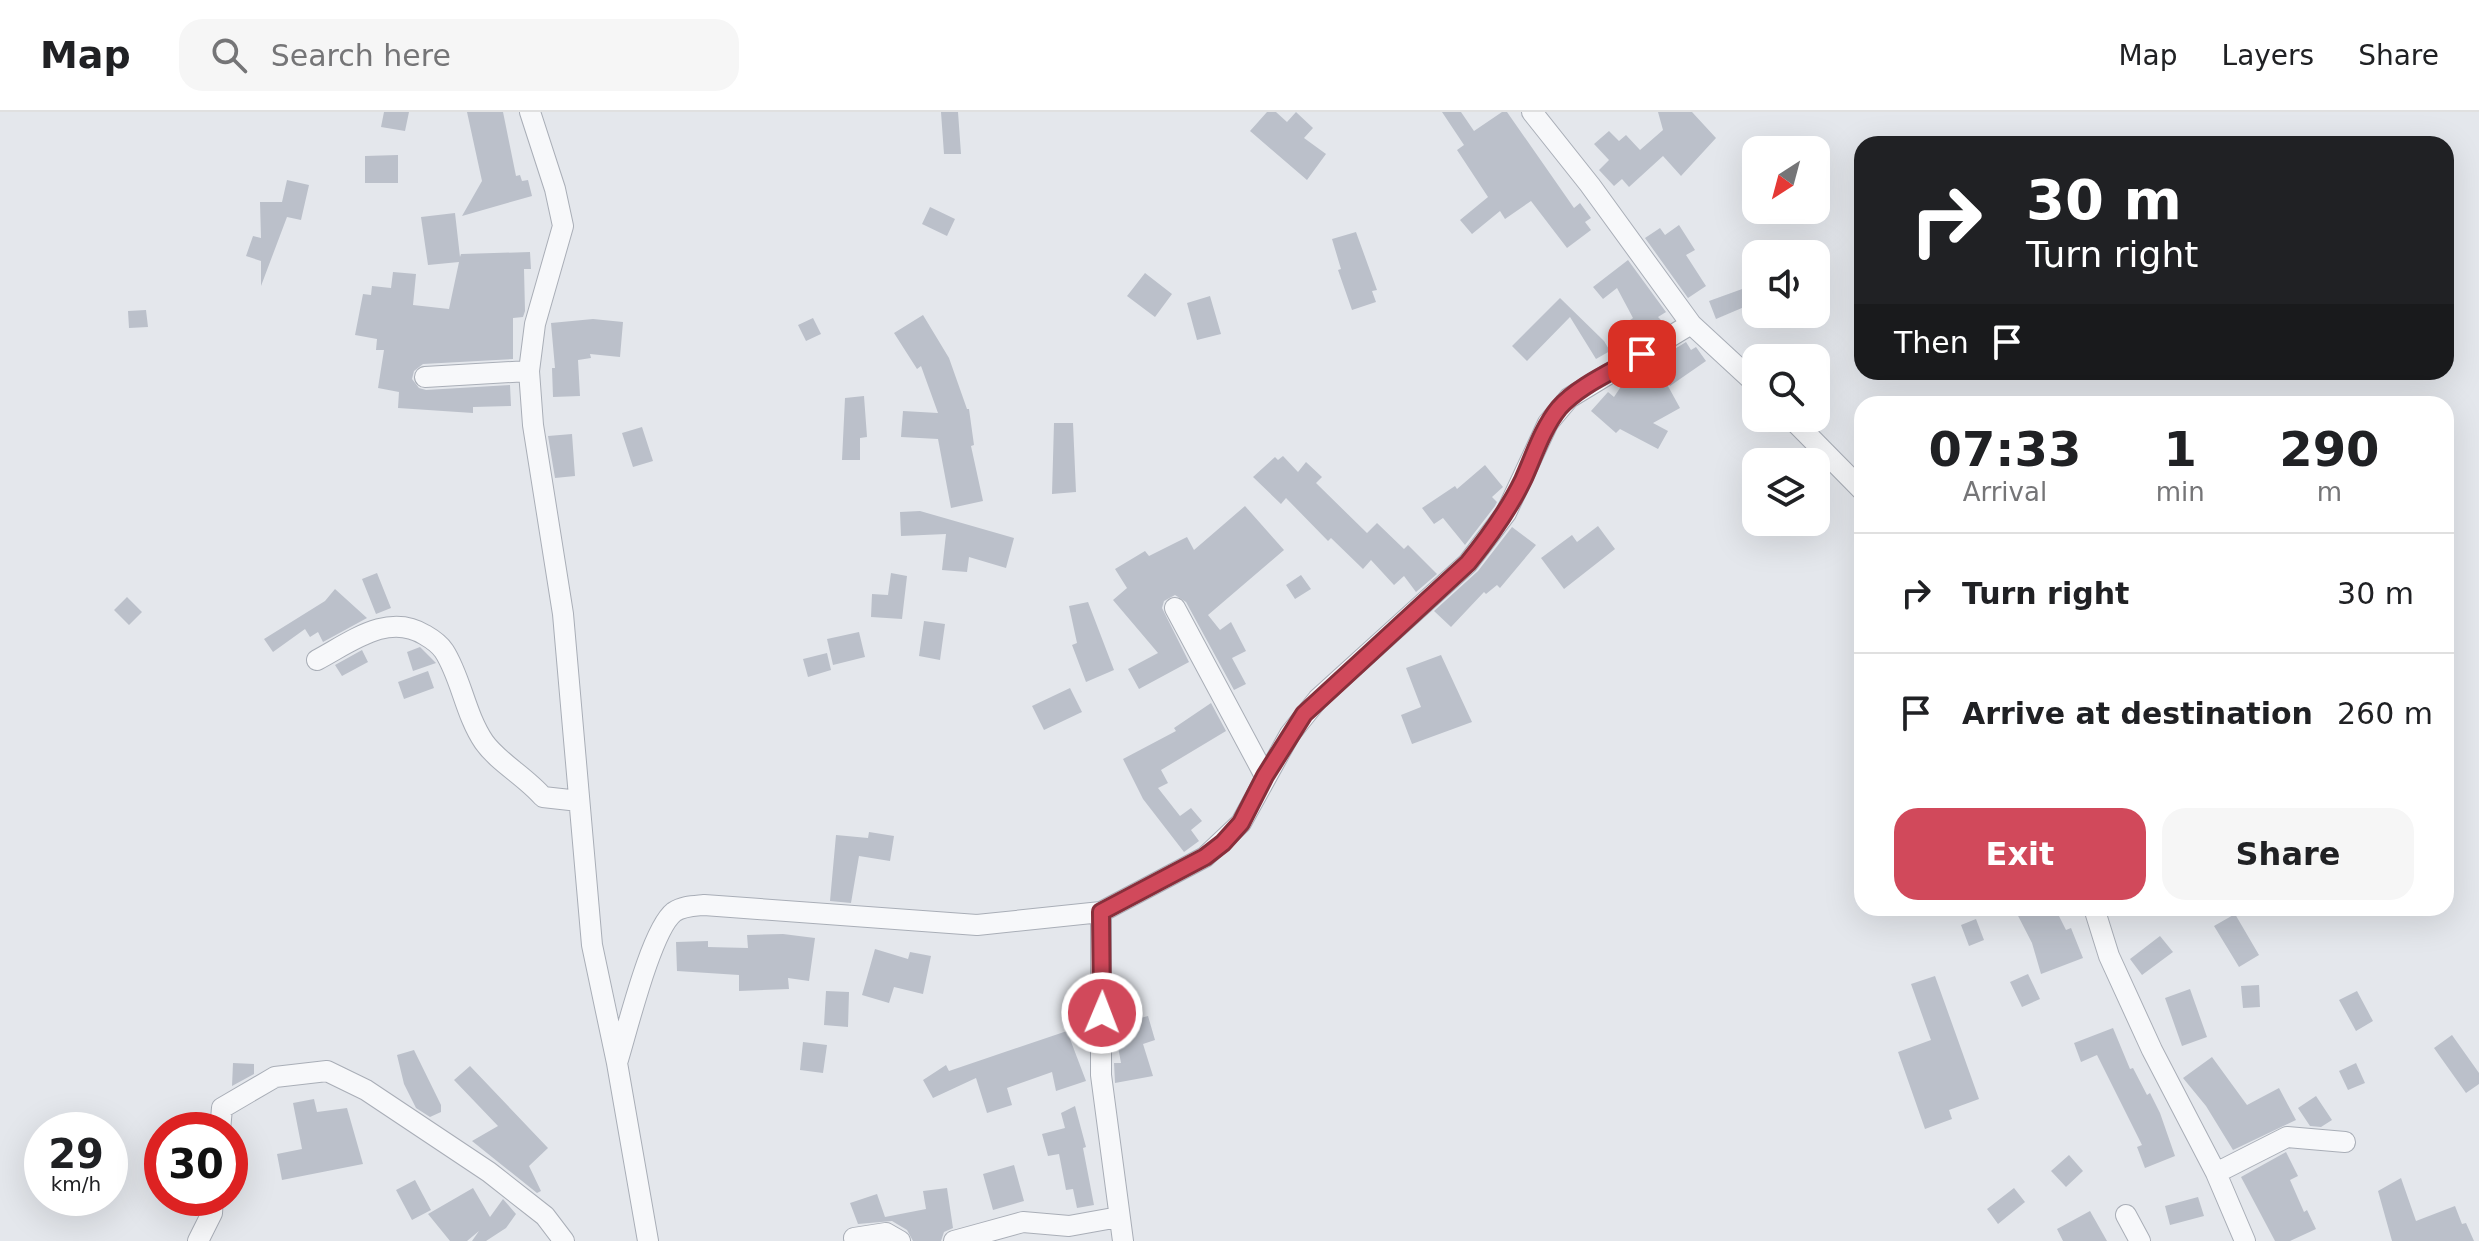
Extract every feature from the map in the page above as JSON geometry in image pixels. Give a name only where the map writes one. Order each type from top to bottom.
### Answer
[{"type":"street","points":[[530,112],[555,189],[563,226],[535,324],[529,371],[537,459],[563,614],[592,945],[617,1063],[648,1241]]},
{"type":"street","points":[[1532,112],[1590,185],[1691,324],[1742,371]]},
{"type":"street","points":[[617,1063],[659,935],[676,911],[688,906],[977,925],[1101,912],[1205,857],[1241,823],[1290,734],[1318,699],[1476,554],[1506,513],[1548,423],[1559,408],[1569,398],[1691,324]]},
{"type":"street","points":[[425,377],[529,371]]},
{"type":"street","points":[[1805,432],[1854,482]]},
{"type":"street","points":[[1175,608],[1265,776]]},
{"type":"street","points":[[317,660],[381,627],[405,626],[423,634],[444,651],[466,709],[494,754],[526,778],[543,797],[579,801]]},
{"type":"street","points":[[1101,912],[1101,1075],[1123,1241]]},
{"type":"street","points":[[2096,916],[2109,956],[2152,1050],[2216,1173],[2245,1241]]},
{"type":"street","points":[[222,1112],[222,1108],[275,1077],[327,1071],[366,1090],[489,1172],[545,1216],[564,1241]]},
{"type":"street","points":[[2216,1173],[2287,1137],[2345,1142]]},
{"type":"street","points":[[2126,1215],[2140,1241]]},
{"type":"street","points":[[198,1241],[210,1216]]},
{"type":"street","points":[[954,1241],[1023,1222],[1069,1226],[1119,1217]]},
{"type":"street","points":[[854,1238],[886,1233],[900,1241]]},
{"type":"building","points":[[384,112],[409,112],[405,131],[381,127]]},
{"type":"building","points":[[467,112],[503,112],[516,176],[520,175],[522,181],[528,180],[532,196],[462,216],[482,181]]},
{"type":"building","points":[[941,112],[958,112],[961,154],[944,154]]},
{"type":"building","points":[[1267,112],[1276,112],[1287,122],[1296,112],[1313,128],[1304,138],[1326,154],[1307,180],[1250,131]]},
{"type":"building","points":[[1442,112],[1461,112],[1474,131],[1502,112],[1507,112],[1574,208],[1580,203],[1591,218],[1585,222],[1591,230],[1567,248],[1531,201],[1505,219],[1500,211],[1472,234],[1460,220],[1488,197],[1457,150],[1464,145]]},
{"type":"building","points":[[1658,112],[1692,112],[1716,138],[1681,176],[1663,156],[1629,187],[1622,179],[1614,186],[1599,170],[1609,160],[1594,144],[1609,131],[1619,141],[1626,135],[1640,150],[1663,130]]},
{"type":"building","points":[[398,155],[398,183],[365,183],[365,156]]},
{"type":"building","points":[[287,180],[309,185],[301,220],[287,217],[261,286],[261,261],[246,256],[253,236],[261,238],[260,202],[282,202]]},
{"type":"building","points":[[930,207],[955,219],[947,236],[922,224]]},
{"type":"building","points":[[455,213],[460,257],[461,254],[530,252],[531,269],[524,269],[525,311],[523,317],[513,318],[513,359],[423,364],[414,371],[412,379],[419,388],[426,390],[510,385],[511,406],[473,407],[473,413],[398,408],[399,392],[378,388],[384,350],[376,350],[377,339],[355,335],[363,294],[371,295],[372,286],[391,288],[393,272],[416,274],[413,305],[449,309],[459,262],[428,265],[421,217]]},
{"type":"building","points":[[1679,225],[1695,250],[1686,255],[1706,286],[1688,298],[1645,238],[1660,228],[1665,235]]},
{"type":"building","points":[[1356,232],[1377,290],[1372,291],[1376,302],[1352,310],[1338,270],[1341,269],[1332,239]]},
{"type":"building","points":[[1628,260],[1666,312],[1658,317],[1661,320],[1632,337],[1623,325],[1633,318],[1617,288],[1603,299],[1593,287]]},
{"type":"building","points":[[1145,273],[1172,294],[1155,317],[1127,296]]},
{"type":"building","points":[[1742,289],[1742,308],[1716,319],[1709,301]]},
{"type":"building","points":[[1210,296],[1221,334],[1197,340],[1187,303]]},
{"type":"building","points":[[1560,298],[1604,341],[1610,351],[1596,359],[1570,317],[1527,361],[1512,346]]},
{"type":"building","points":[[146,310],[148,327],[129,328],[128,311]]},
{"type":"building","points":[[923,315],[949,358],[969,409],[974,445],[971,446],[983,501],[951,508],[938,439],[901,437],[903,411],[938,413],[921,366],[917,369],[894,333]]},
{"type":"building","points":[[813,318],[821,334],[806,341],[798,325]]},
{"type":"building","points":[[593,319],[623,322],[620,357],[590,354],[591,358],[578,360],[580,396],[553,397],[552,368],[555,368],[551,323]]},
{"type":"building","points":[[1686,342],[1691,350],[1696,347],[1706,361],[1670,386],[1652,363]]},
{"type":"building","points":[[1636,373],[1651,388],[1663,377],[1680,408],[1653,423],[1668,431],[1658,449],[1620,429],[1616,433],[1591,411],[1608,392],[1614,397],[1626,379]]},
{"type":"building","points":[[864,396],[867,437],[860,438],[860,460],[842,460],[845,398]]},
{"type":"building","points":[[1054,423],[1073,423],[1076,492],[1052,494]]},
{"type":"building","points":[[642,427],[653,461],[633,467],[622,433]]},
{"type":"building","points":[[572,434],[575,476],[555,478],[548,436]]},
{"type":"building","points":[[1283,456],[1298,472],[1306,462],[1322,477],[1316,483],[1367,533],[1377,523],[1404,549],[1408,545],[1437,574],[1416,592],[1404,576],[1394,585],[1371,560],[1363,569],[1331,538],[1328,541],[1286,498],[1281,504],[1253,477],[1275,457],[1278,460]]},
{"type":"building","points":[[1485,465],[1503,487],[1492,497],[1497,502],[1495,506],[1465,545],[1443,518],[1434,524],[1422,508],[1455,486],[1457,489]]},
{"type":"building","points":[[1245,506],[1284,550],[1208,615],[1220,630],[1231,622],[1246,651],[1232,658],[1246,684],[1234,690],[1186,602],[1175,595],[1164,601],[1162,608],[1189,662],[1139,689],[1128,669],[1158,653],[1113,600],[1127,588],[1115,569],[1145,551],[1149,556],[1187,537],[1194,550]]},
{"type":"building","points":[[920,511],[1014,538],[1006,568],[969,557],[967,572],[942,570],[946,534],[901,536],[900,512]]},
{"type":"building","points":[[1598,526],[1615,549],[1564,589],[1541,558],[1572,535],[1577,542]]},
{"type":"building","points":[[1512,527],[1536,545],[1500,588],[1497,585],[1486,594],[1484,592],[1451,627],[1434,611],[1478,571]]},
{"type":"building","points":[[377,573],[391,608],[376,614],[362,579]]},
{"type":"building","points":[[891,573],[907,576],[902,619],[871,617],[872,594],[888,595]]},
{"type":"building","points":[[1301,575],[1311,589],[1295,599],[1286,585]]},
{"type":"building","points":[[335,589],[367,618],[323,642],[318,632],[310,637],[305,629],[273,652],[264,639],[325,601]]},
{"type":"building","points":[[127,597],[142,612],[129,625],[114,610]]},
{"type":"building","points":[[1088,602],[1114,670],[1086,682],[1072,645],[1077,643],[1069,606]]},
{"type":"building","points":[[924,621],[945,624],[940,660],[919,656]]},
{"type":"building","points":[[859,632],[865,657],[833,665],[827,639]]},
{"type":"building","points":[[420,647],[436,663],[413,671],[407,652]]},
{"type":"building","points":[[362,650],[368,662],[342,676],[335,665]]},
{"type":"building","points":[[827,653],[831,670],[808,677],[803,659]]},
{"type":"building","points":[[1441,655],[1472,722],[1412,744],[1401,715],[1421,707],[1406,668]]},
{"type":"building","points":[[428,671],[434,688],[404,699],[398,682]]},
{"type":"building","points":[[1070,688],[1082,712],[1044,730],[1032,706]]},
{"type":"building","points":[[1211,703],[1226,731],[1161,770],[1168,783],[1158,788],[1180,816],[1191,808],[1202,821],[1191,830],[1199,841],[1184,852],[1143,799],[1123,759],[1176,731],[1174,728]]},
{"type":"building","points":[[869,832],[894,836],[890,861],[859,856],[851,903],[830,901],[836,835],[868,838]]},
{"type":"building","points":[[2018,916],[2059,916],[2066,930],[2071,928],[2083,958],[2041,974],[2032,943]]},
{"type":"building","points":[[2236,916],[2259,955],[2239,967],[2214,926]]},
{"type":"building","points":[[1976,919],[1984,940],[1969,946],[1961,925]]},
{"type":"building","points":[[783,934],[815,938],[809,981],[788,978],[789,989],[739,991],[739,975],[677,971],[676,942],[708,941],[708,947],[748,948],[747,935]]},
{"type":"building","points":[[2160,936],[2173,952],[2142,975],[2130,959]]},
{"type":"building","points":[[875,949],[908,959],[910,952],[931,956],[923,994],[894,987],[889,1003],[862,995]]},
{"type":"building","points":[[2028,974],[2040,999],[2022,1007],[2010,982]]},
{"type":"building","points":[[1935,976],[1979,1099],[1949,1110],[1952,1119],[1925,1129],[1898,1052],[1931,1040],[1911,984]]},
{"type":"building","points":[[2259,985],[2260,1007],[2243,1008],[2241,986]]},
{"type":"building","points":[[2190,989],[2207,1037],[2182,1046],[2165,998]]},
{"type":"building","points":[[826,991],[849,992],[848,1027],[824,1025]]},
{"type":"building","points":[[2357,991],[2373,1021],[2356,1031],[2339,1000]]},
{"type":"building","points":[[1148,1016],[1155,1040],[1143,1044],[1153,1076],[1115,1083],[1114,1063],[1121,1063],[1114,1025]]},
{"type":"building","points":[[2113,1028],[2130,1069],[2133,1068],[2160,1113],[2175,1156],[2145,1168],[2137,1147],[2142,1145],[2097,1055],[2081,1062],[2074,1043]]},
{"type":"building","points":[[1067,1031],[1086,1081],[1056,1091],[1052,1072],[1007,1088],[1012,1105],[987,1113],[976,1078],[933,1098],[923,1080],[946,1065],[949,1071]]},
{"type":"building","points":[[2452,1035],[2479,1073],[2479,1084],[2466,1093],[2434,1048]]},
{"type":"building","points":[[803,1042],[827,1045],[823,1073],[800,1070]]},
{"type":"building","points":[[414,1050],[441,1105],[441,1112],[430,1117],[416,1108],[404,1084],[397,1055]]},
{"type":"building","points":[[2212,1057],[2247,1105],[2279,1088],[2296,1120],[2233,1150],[2206,1106],[2183,1078]]},
{"type":"building","points":[[233,1063],[254,1064],[254,1074],[232,1086]]},
{"type":"building","points":[[2356,1063],[2365,1083],[2348,1090],[2339,1071]]},
{"type":"building","points":[[470,1066],[548,1148],[529,1166],[541,1191],[537,1193],[472,1141],[498,1126],[454,1080]]},
{"type":"building","points":[[2316,1096],[2332,1120],[2321,1127],[2310,1126],[2298,1108]]},
{"type":"building","points":[[314,1099],[317,1112],[347,1108],[363,1164],[282,1180],[277,1154],[302,1149],[293,1103]]},
{"type":"building","points":[[1075,1106],[1086,1147],[1083,1148],[1094,1205],[1077,1208],[1073,1189],[1066,1190],[1059,1154],[1048,1156],[1042,1134],[1065,1128],[1061,1113]]},
{"type":"building","points":[[2286,1152],[2298,1176],[2290,1180],[2304,1212],[2307,1210],[2316,1229],[2290,1241],[2275,1241],[2241,1177]]},
{"type":"building","points":[[2069,1155],[2083,1171],[2066,1187],[2051,1171]]},
{"type":"building","points":[[1014,1165],[1024,1201],[993,1210],[983,1174]]},
{"type":"building","points":[[2401,1178],[2416,1221],[2455,1206],[2462,1224],[2466,1223],[2474,1241],[2392,1241],[2378,1191]]},
{"type":"building","points":[[415,1180],[431,1210],[412,1220],[396,1190]]},
{"type":"building","points":[[473,1188],[490,1217],[503,1199],[516,1214],[506,1228],[486,1241],[472,1241],[479,1231],[467,1241],[450,1241],[428,1214]]},
{"type":"building","points":[[947,1188],[953,1228],[944,1232],[941,1241],[913,1241],[907,1230],[892,1221],[858,1224],[850,1203],[877,1194],[885,1217],[926,1209],[923,1191]]},
{"type":"building","points":[[2014,1188],[2025,1202],[1998,1224],[1987,1209]]},
{"type":"building","points":[[2198,1197],[2204,1216],[2170,1225],[2165,1206]]},
{"type":"building","points":[[2090,1211],[2107,1241],[2063,1241],[2057,1229]]},
{"type":"route","points":[[1102,1013],[1101,912],[1205,857],[1223,843],[1241,823],[1265,776],[1304,714],[1468,563],[1490,536],[1506,513],[1548,423],[1559,408],[1569,398],[1642,354]]}]
